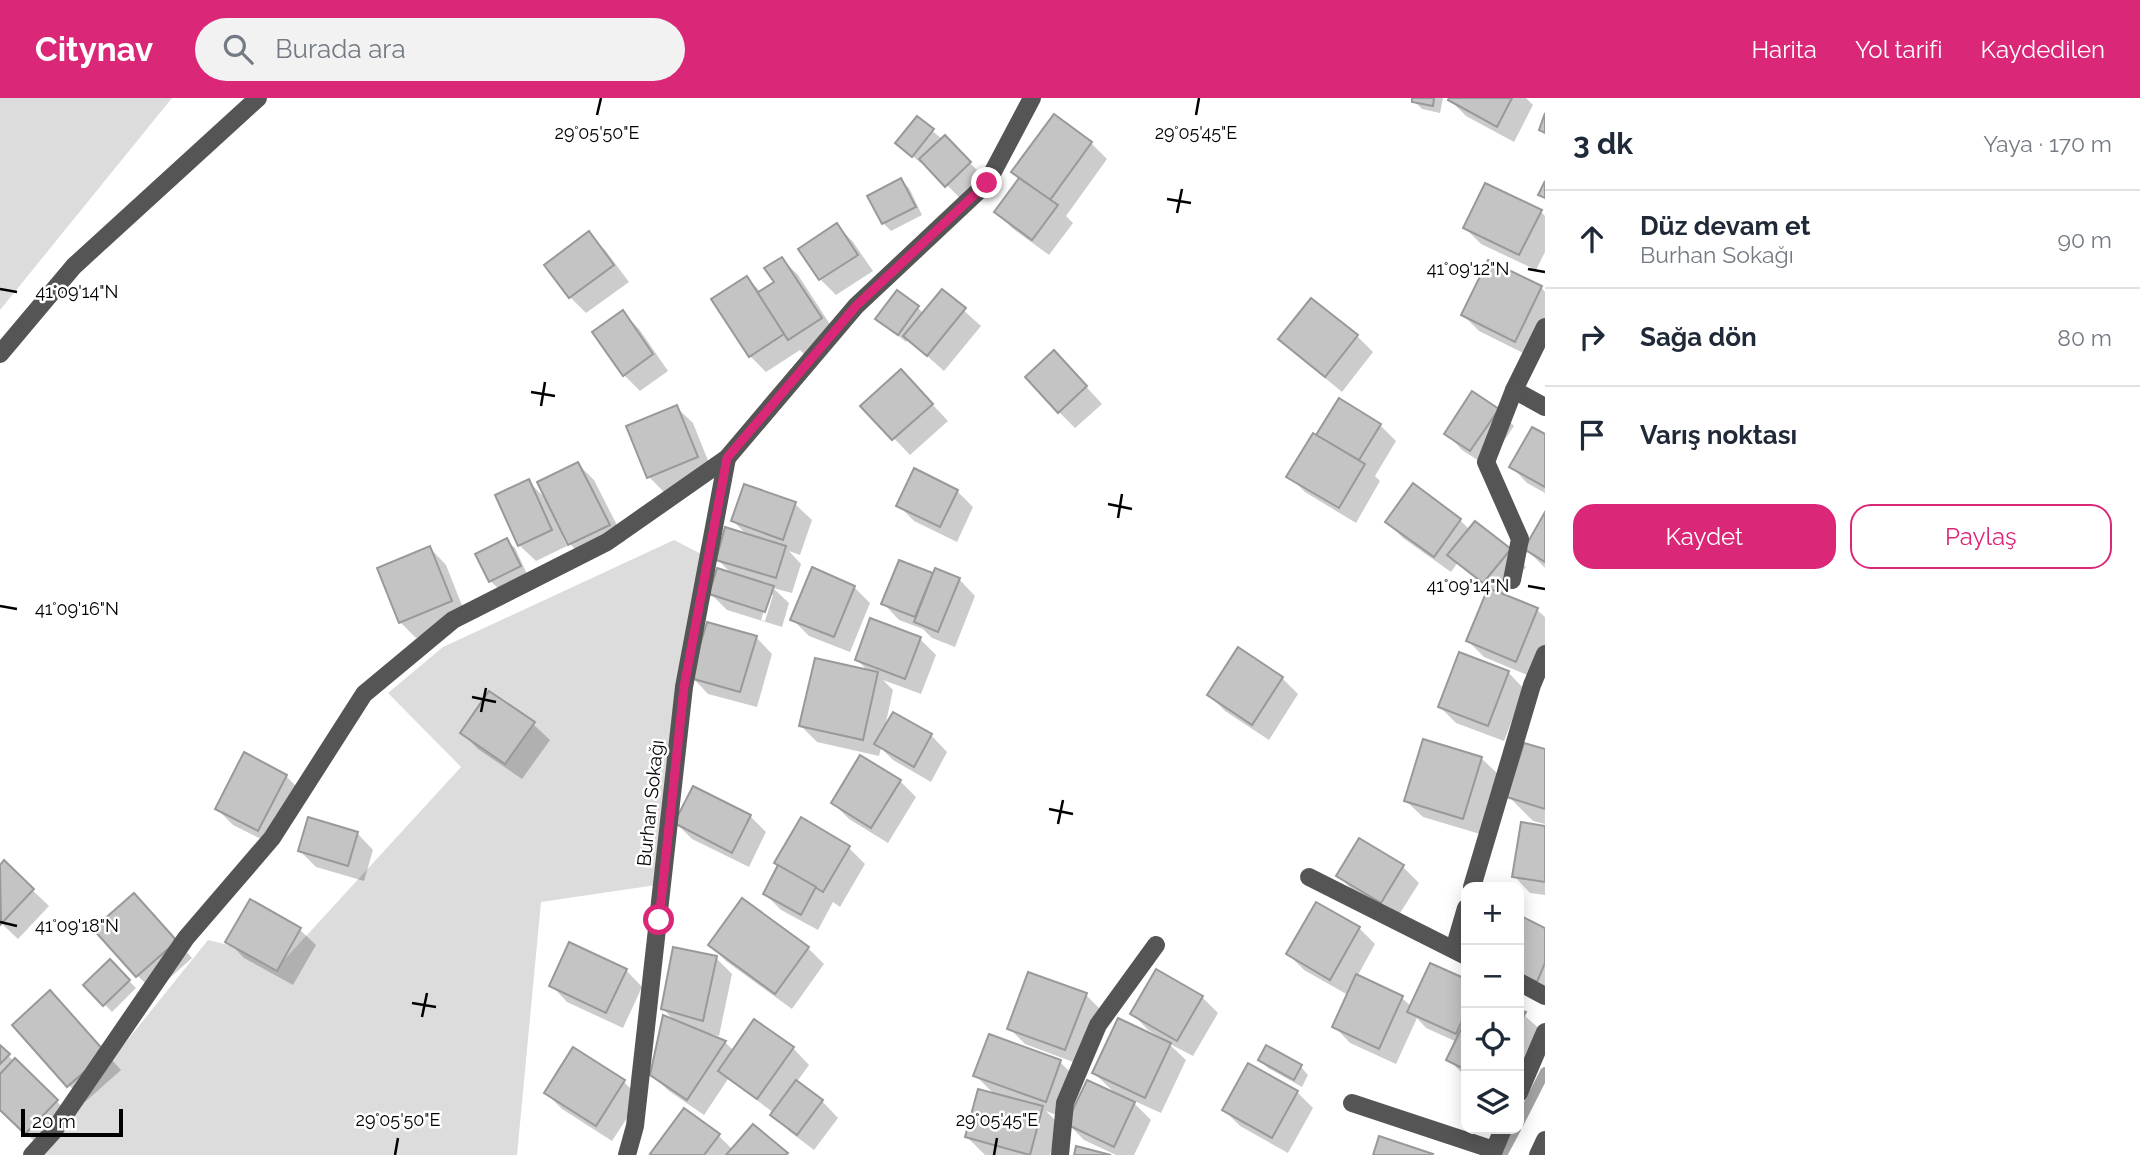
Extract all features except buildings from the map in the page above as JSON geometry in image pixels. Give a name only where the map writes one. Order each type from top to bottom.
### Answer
[{"type":"street","points":[[0,354],[74,266],[258,98]]},
{"type":"street","points":[[32,1155],[53,1132],[186,938],[272,838],[364,694],[453,620],[607,542],[727,458],[856,306],[987,183],[1032,98]]},
{"type":"street","points":[[1512,580],[1520,538],[1486,462],[1514,390],[1545,327]]},
{"type":"street","points":[[1514,390],[1545,407]]},
{"type":"street","name":"Burhan Sokağı","points":[[627,1155],[635,1126],[684,687],[727,458]]},
{"type":"street","points":[[1473,882],[1532,685],[1545,654]]},
{"type":"street","points":[[1309,877],[1460,953]]},
{"type":"street","points":[[1060,1155],[1065,1103],[1098,1025],[1156,945]]},
{"type":"street","points":[[1524,985],[1545,996]]},
{"type":"street","points":[[1524,1081],[1545,1032]]},
{"type":"street","points":[[1352,1103],[1493,1153],[1501,1134]]},
{"type":"street","points":[[1538,1155],[1545,1140]]},
{"type":"shaded area","points":[[0,98],[172,98],[0,310]]},
{"type":"shaded area","points":[[674,540],[707,557],[663,884],[541,902],[517,1155],[35,1155],[208,940],[285,959],[461,767],[388,693],[443,647]]},
{"type":"waterway","points":[[1524,1113],[1545,1072]]},
{"type":"waterway","points":[[1502,1155],[1513,1134]]},
{"type":"route","points":[[659,920],[684,687],[727,458],[856,306],[987,183]]}]
